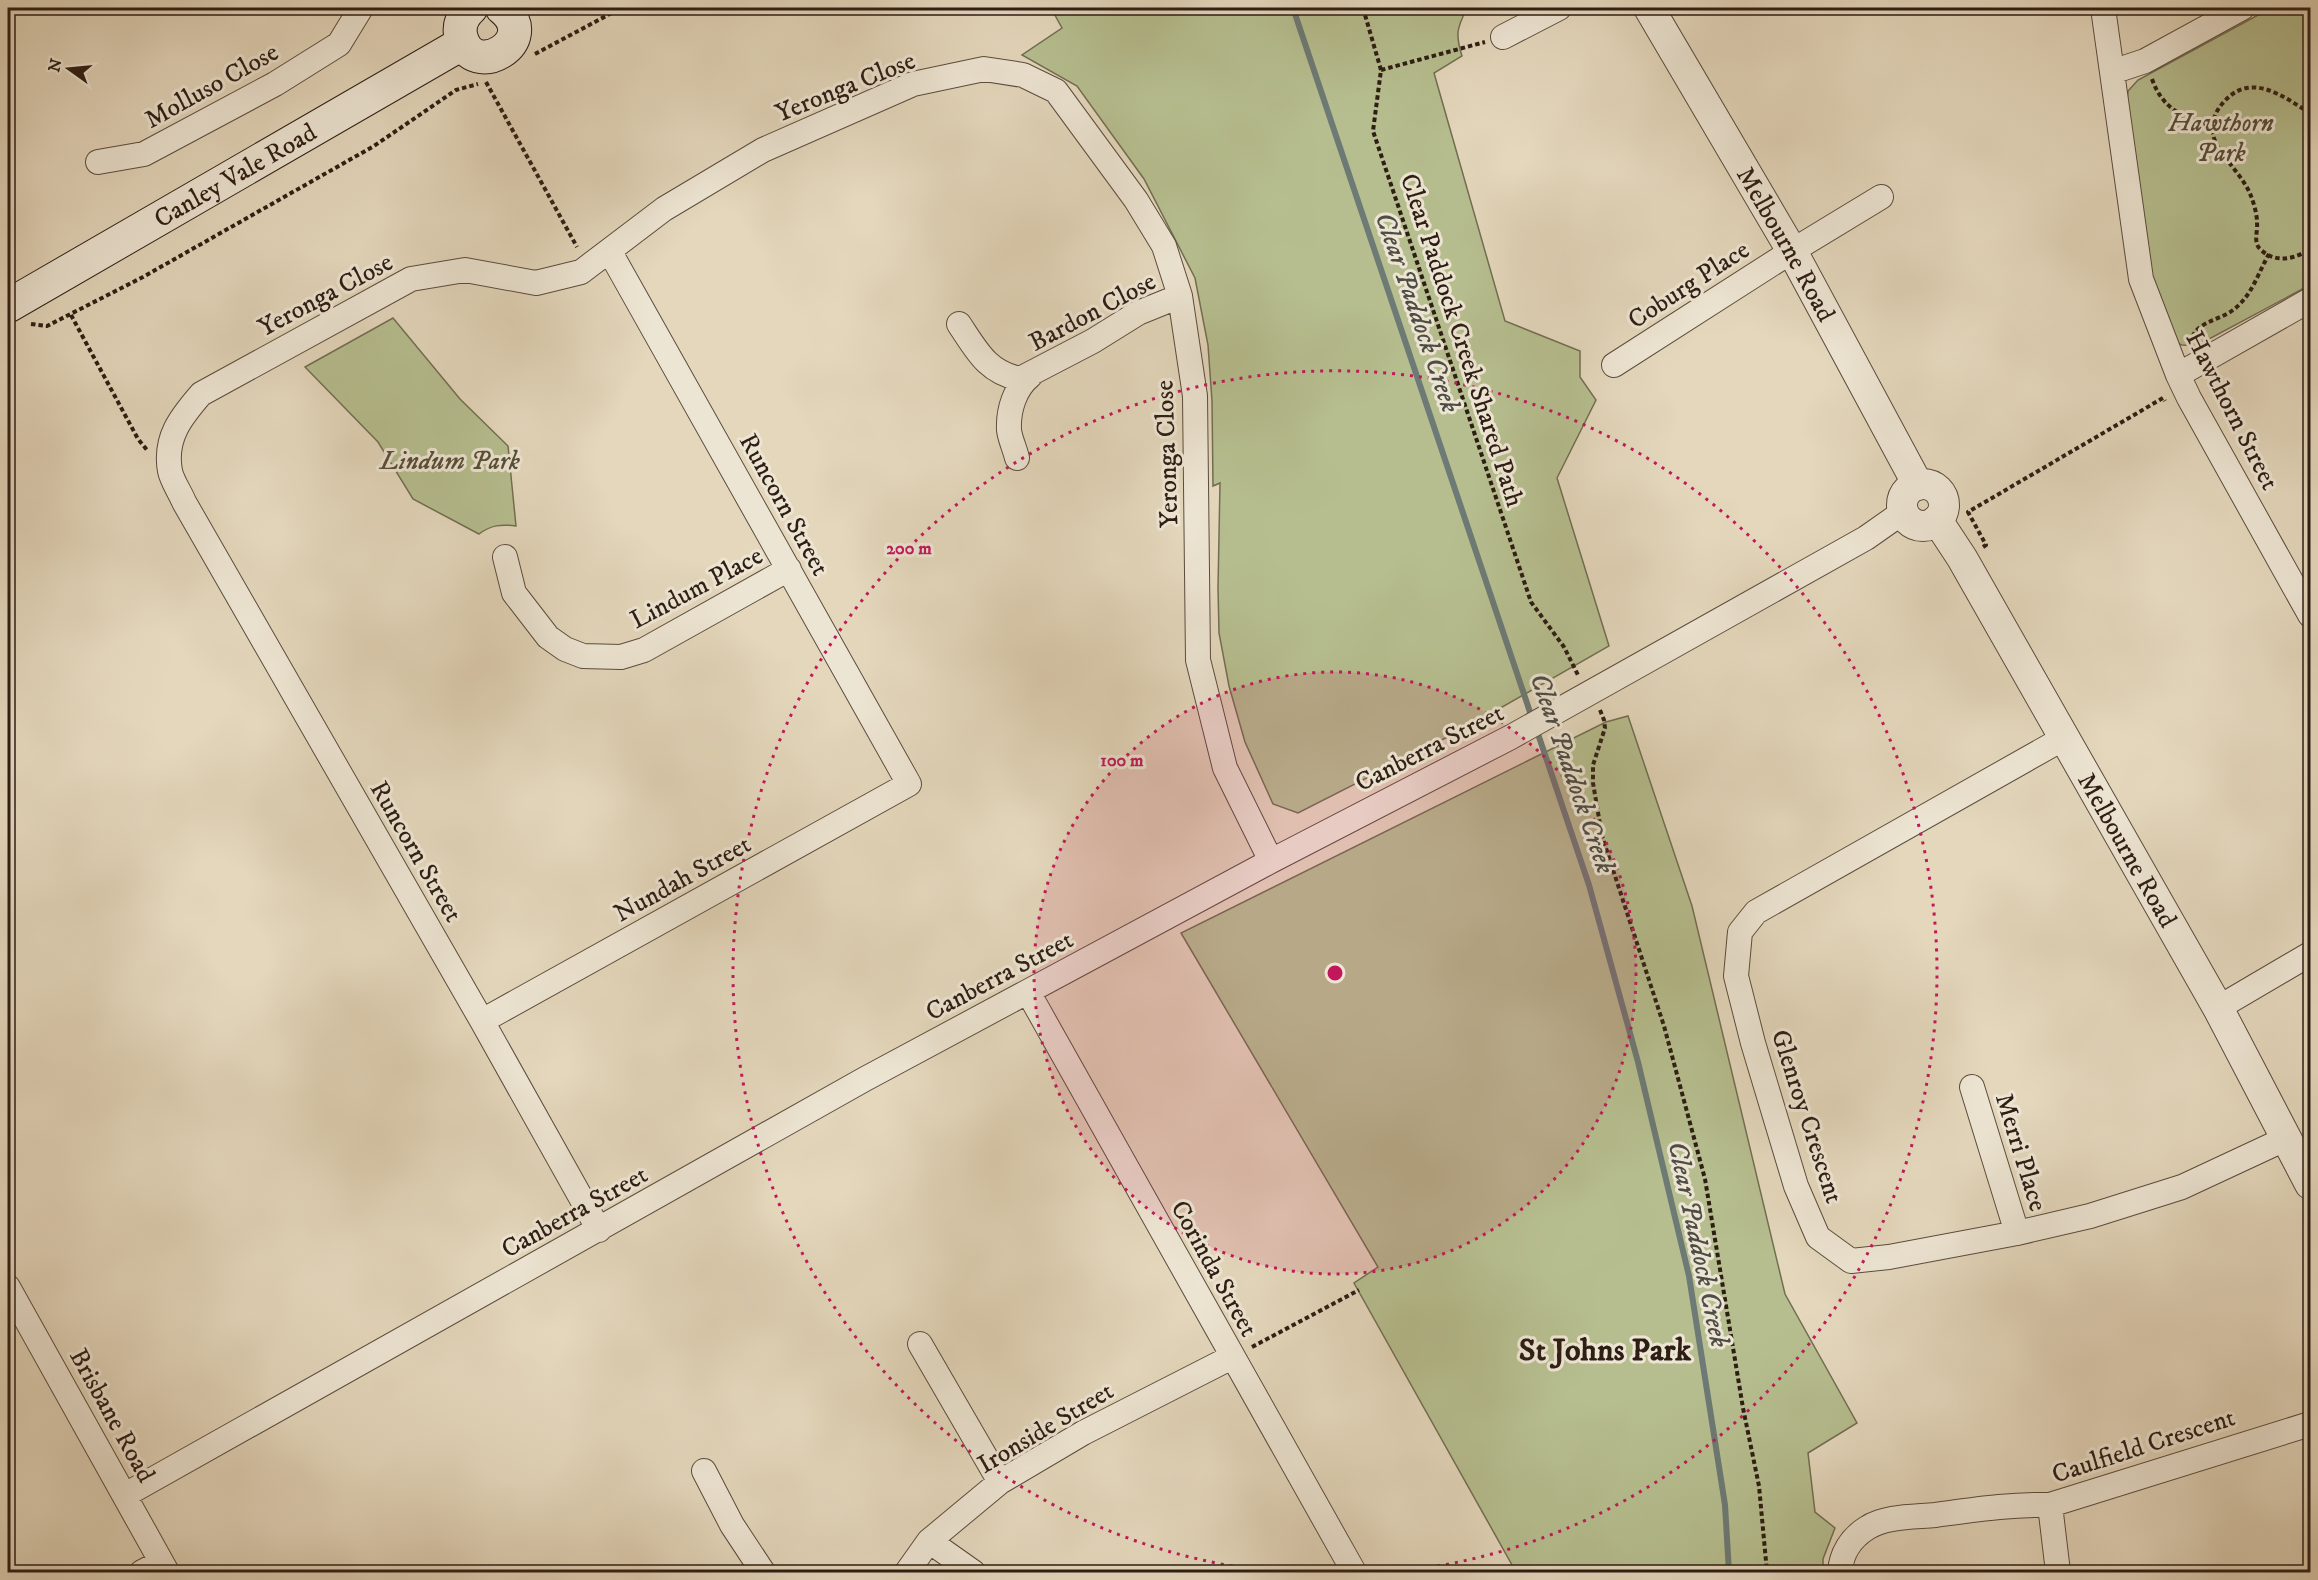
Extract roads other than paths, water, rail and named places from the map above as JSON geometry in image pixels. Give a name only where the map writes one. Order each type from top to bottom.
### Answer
[{"type":"main road","points":[[471,8],[464,15],[460,27],[463,43],[478,56],[488,57],[498,55],[512,40],[516,12]]},
{"type":"main road","name":"Canley Vale Road","points":[[17,315],[463,43]]},
{"type":"street","name":"Molluso Close","points":[[98,162],[144,154],[275,84],[339,44],[361,8]]},
{"type":"street","points":[[1503,37],[1559,8]]},
{"type":"street","name":"Melbourne Road","points":[[1649,8],[1792,251],[1918,485]]},
{"type":"street","name":"Hawthorn Street","points":[[2103,8],[2141,279],[2178,375],[2310,615]]},
{"type":"street","points":[[2112,72],[2145,61],[2242,8]]},
{"type":"street","name":"Yeronga Close","points":[[184,502],[170,472],[170,442],[182,416],[201,394],[411,279],[465,270],[536,283],[581,272],[664,209],[763,150],[913,84],[984,69],[1023,75],[1056,91],[1136,200],[1164,246],[1180,296],[1195,396],[1198,660],[1226,768],[1271,861]]},
{"type":"street","name":"Coburg Place","points":[[1614,365],[1881,197]]},
{"type":"street","name":"Runcorn Street","points":[[610,252],[909,784]]},
{"type":"street","name":"Bardon Close","points":[[1017,458],[1009,429],[1014,398],[1022,382],[1138,313],[1180,296]]},
{"type":"street","points":[[2178,375],[2310,300]]},
{"type":"street","name":"Bardon Close","points":[[959,324],[985,363],[1006,376],[1020,379],[1030,376]]},
{"type":"street","points":[[1918,485],[1926,485],[1935,488],[1940,493],[1944,507],[1937,520],[1931,525],[1914,524],[1903,512],[1902,504],[1910,489],[1918,485]]},
{"type":"street","name":"Runcorn Street","points":[[184,502],[482,1021],[599,1230]]},
{"type":"street","name":"Canberra Street","points":[[125,1495],[866,1079],[1271,861],[1511,738],[1866,538],[1903,512]]},
{"type":"street","name":"Melbourne Road","points":[[1937,520],[1962,558],[2218,1008],[2310,1184]]},
{"type":"street","name":"Lindum Place","points":[[505,557],[514,593],[548,637],[566,649],[583,656],[602,658],[621,657],[644,650],[789,569]]},
{"type":"street","name":"Glenroy Crescent","points":[[2064,738],[1756,912],[1740,933],[1736,976],[1753,1043],[1796,1186],[1818,1237],[1851,1261],[1889,1257],[2017,1233],[2090,1216],[2182,1187],[2287,1138]]},
{"type":"street","name":"Nundah Street","points":[[482,1021],[909,784]]},
{"type":"street","points":[[2218,1008],[2310,954]]},
{"type":"street","name":"Corinda Street","points":[[1028,992],[1354,1572]]},
{"type":"street","name":"Merri Place","points":[[1972,1087],[2017,1233]]},
{"type":"street","name":"Brisbane Road","points":[[8,1287],[125,1495],[157,1569]]},
{"type":"street","points":[[920,1344],[1000,1482]]},
{"type":"street","name":"Ironside Street","points":[[907,1572],[929,1541],[1000,1482],[1083,1433],[1232,1357]]},
{"type":"street","name":"Caulfield Crescent","points":[[1840,1572],[1840,1560],[1852,1539],[1869,1526],[1892,1520],[2025,1505],[2050,1505],[2310,1424]]},
{"type":"street","points":[[704,1472],[732,1525],[763,1572]]},
{"type":"street","points":[[2050,1505],[2058,1572]]},
{"type":"street","points":[[929,1541],[973,1572]]},
{"type":"waterway","name":"Clear Paddock Creek","points":[[1293,8],[1532,718]]},
{"type":"waterway","name":"Clear Paddock Creek","points":[[1536,728],[1589,885],[1638,1062],[1689,1276],[1725,1505],[1729,1572]]},
{"type":"district","name":"St Johns Park","points":[[1605,1349]]},
{"type":"park label","name":"Hawthorn Park","points":[[2221,137]]},
{"type":"park label","name":"Lindum Park","points":[[450,460]]}]
